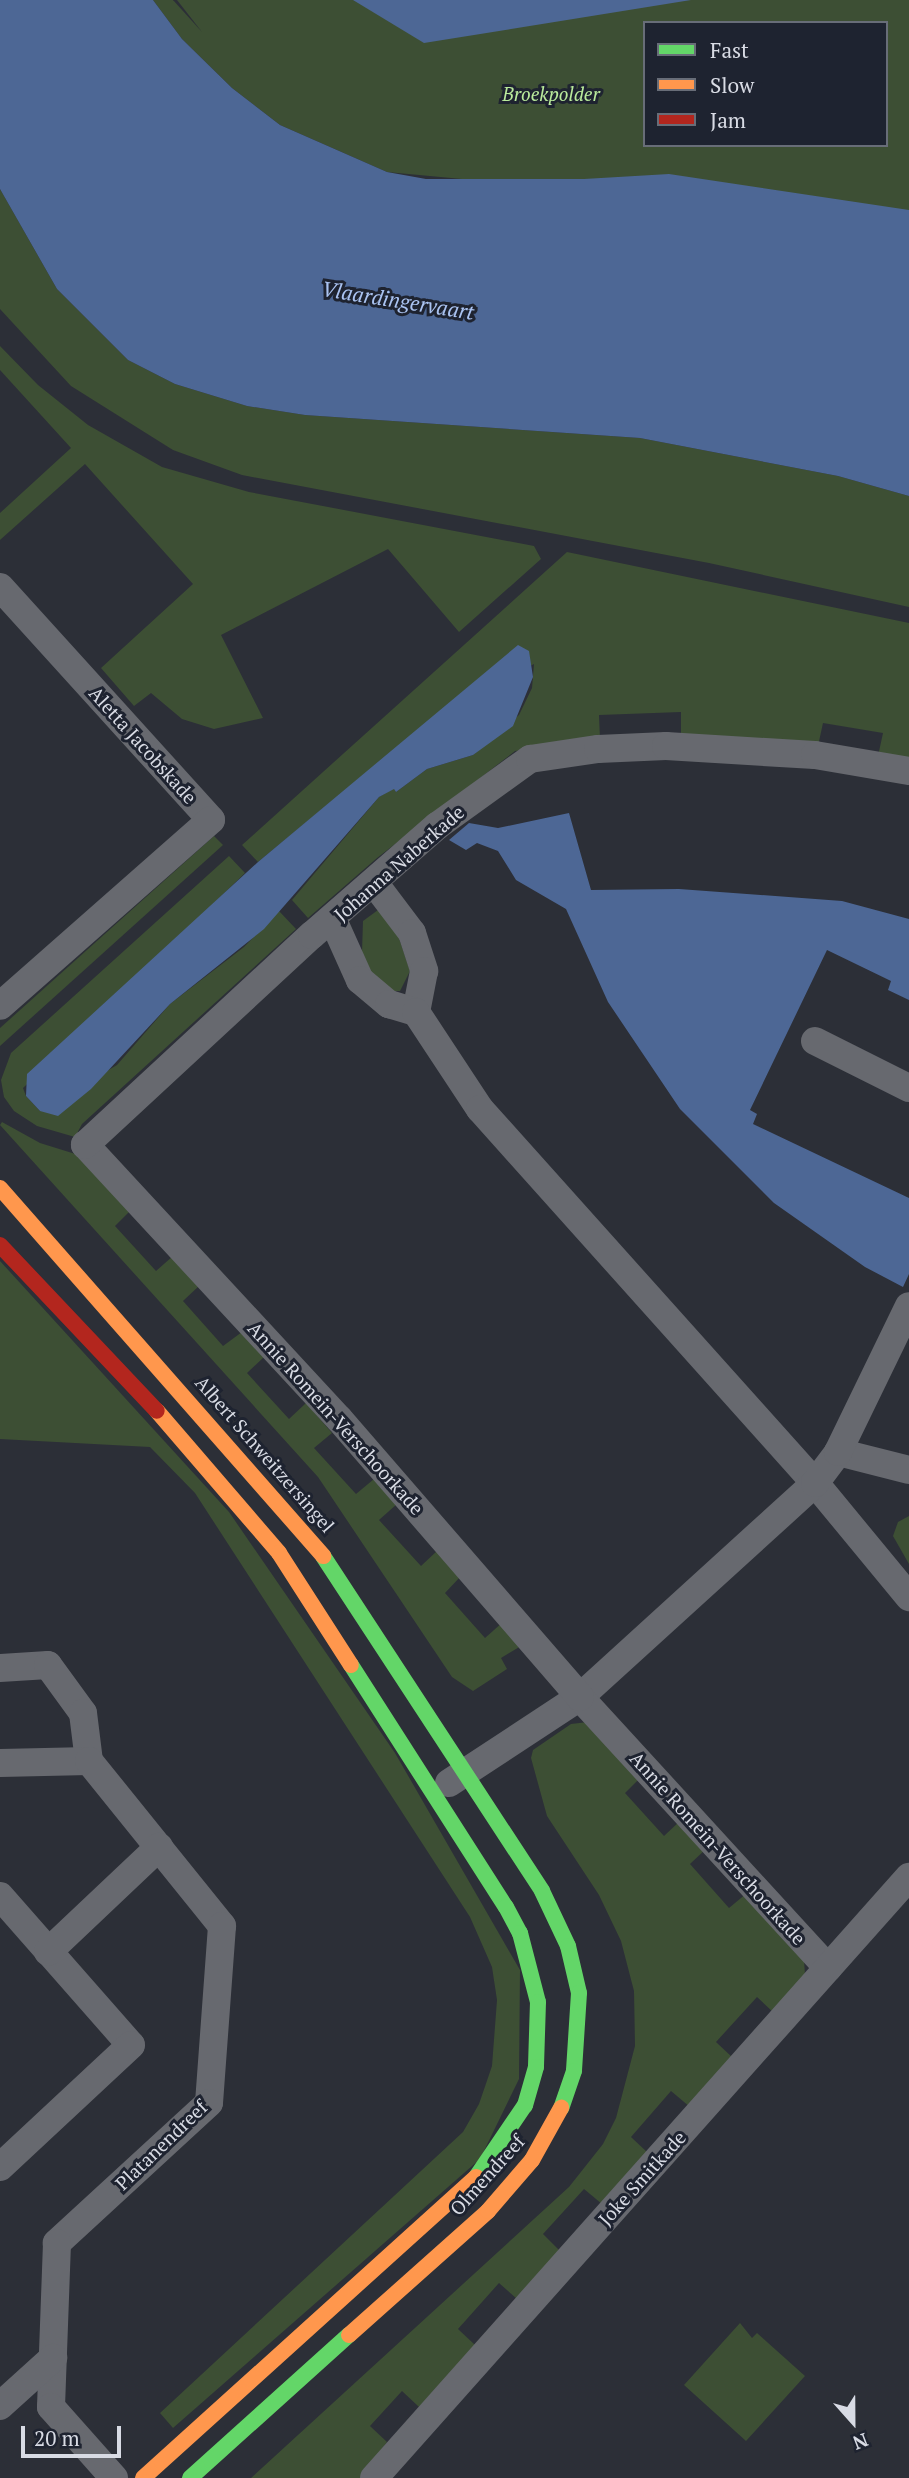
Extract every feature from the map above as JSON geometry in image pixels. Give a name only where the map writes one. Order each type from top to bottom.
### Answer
[{"type":"street","name":"Aletta Jacobskade","points":[[0,587],[211,820],[0,1006]]},
{"type":"street","name":"Johanna Naberkade","points":[[85,1145],[438,826],[530,759],[597,749],[666,746],[815,755],[909,771]]},
{"type":"street","points":[[374,884],[412,933],[424,971],[416,1012]]},
{"type":"street","points":[[333,920],[360,979],[389,1004],[416,1012],[480,1109],[815,1483],[909,1597]]},
{"type":"street","points":[[814,1041],[909,1088]]},
{"type":"street","name":"Annie Romein-Verschoorkade","points":[[85,1145],[339,1419],[580,1697],[828,1968]]},
{"type":"street","name":"Albert Schweitzersingel","points":[[0,1188],[310,1536],[467,1772]]},
{"type":"street","points":[[0,1245],[164,1418],[279,1553],[433,1793],[580,1697],[815,1483],[838,1452],[909,1306]]},
{"type":"street","points":[[838,1452],[909,1470]]},
{"type":"street","points":[[0,1668],[48,1665],[83,1713],[89,1761],[0,1763]]},
{"type":"street","name":"Platanendreef","points":[[89,1761],[222,1926],[209,2102],[57,2243],[51,2407],[114,2478]]},
{"type":"street","name":"Olmendreef","points":[[190,2478],[488,2211],[532,2160],[561,2109],[574,2071],[579,2033],[579,1993],[568,1946],[542,1891],[467,1772]]},
{"type":"street","name":"Olmendreef","points":[[143,2478],[460,2196],[511,2135],[525,2105],[536,2067],[539,2033],[530,1962],[506,1907],[433,1793]]},
{"type":"street","points":[[48,1952],[159,1847]]},
{"type":"street","name":"Joke Smitkade","points":[[374,2478],[909,1877]]},
{"type":"street","points":[[0,1896],[131,2045],[0,2166]]},
{"type":"street","points":[[0,2406],[53,2358]]},
{"type":"green space","name":"Broekpolder","points":[[153,0],[173,0],[202,32],[177,0],[909,0],[909,221],[387,172],[280,125],[232,88],[182,39]]},
{"type":"green space","points":[[0,189],[57,289],[128,360],[175,384],[247,406],[305,415],[640,438],[838,476],[909,496],[909,607],[709,563],[242,475],[173,450],[71,386],[0,309]]},
{"type":"green space","points":[[0,346],[38,385],[88,425],[162,467],[249,492],[534,546],[541,559],[459,632],[388,549],[221,635],[263,718],[214,729],[182,719],[151,693],[134,706],[101,668],[193,584],[85,464],[0,540],[0,513],[71,448],[0,370]]},
{"type":"green space","points":[[567,552],[909,623],[909,763],[878,756],[883,733],[823,723],[818,746],[681,736],[681,712],[599,715],[600,739],[515,751],[377,858],[308,918],[292,900],[379,797],[394,788],[396,792],[427,769],[473,755],[519,715],[532,688],[534,664],[441,711],[258,862],[242,845]]},
{"type":"green space","points":[[214,836],[223,845],[0,1046],[0,1028]]},
{"type":"green space","points":[[229,856],[245,873],[23,1088],[26,1096],[40,1111],[117,1065],[170,1004],[244,947],[279,911],[296,929],[82,1124],[75,1137],[37,1126],[14,1111],[4,1097],[1,1080],[11,1053]]},
{"type":"green space","points":[[378,910],[392,917],[410,971],[400,991],[389,991],[367,967],[362,952],[363,921]]},
{"type":"green space","points":[[2,1122],[40,1143],[85,1157],[132,1209],[115,1226],[156,1271],[173,1256],[200,1285],[183,1301],[223,1346],[242,1332],[264,1357],[247,1373],[289,1419],[306,1403],[332,1433],[314,1448],[356,1494],[374,1479],[397,1504],[379,1520],[421,1566],[438,1550],[461,1576],[445,1593],[485,1638],[503,1622],[521,1646],[501,1658],[507,1669],[473,1691],[452,1677],[318,1477],[0,1125]]},
{"type":"green space","points":[[0,1261],[229,1512],[395,1753],[520,1970],[519,2079],[480,2159],[173,2428],[160,2413],[463,2132],[479,2104],[492,2066],[497,2000],[492,1967],[470,1917],[195,1493],[150,1447],[0,1439]]},
{"type":"green space","points":[[909,1516],[909,1564],[893,1536],[898,1522]]},
{"type":"green space","points":[[588,1722],[642,1776],[625,1793],[664,1836],[681,1820],[707,1848],[690,1864],[729,1908],[747,1893],[804,1960],[805,1975],[774,2013],[757,1997],[716,2042],[733,2058],[690,2107],[671,2091],[631,2137],[648,2153],[602,2204],[584,2189],[543,2234],[560,2251],[517,2299],[499,2283],[458,2329],[475,2345],[419,2407],[402,2391],[370,2426],[387,2442],[360,2478],[251,2478],[569,2187],[603,2144],[616,2118],[635,2046],[634,1991],[621,1941],[599,1895],[547,1816],[531,1758],[533,1750],[571,1724]]},
{"type":"green space","points":[[740,2323],[752,2338],[757,2333],[805,2376],[746,2441],[684,2385]]},
{"type":"water","name":"Vlaardingervaart","points":[[0,0],[153,0],[182,39],[232,88],[280,125],[387,172],[426,179],[584,179],[669,174],[909,210],[909,496],[838,476],[640,438],[305,415],[247,406],[175,384],[128,360],[57,289],[0,189]]},
{"type":"water","points":[[353,0],[691,0],[424,43]]},
{"type":"water","points":[[518,645],[529,651],[533,677],[513,726],[473,755],[427,769],[396,792],[394,789],[379,797],[264,929],[170,1004],[91,1089],[58,1116],[40,1111],[26,1096],[27,1074],[258,862]]},
{"type":"water","points":[[569,813],[591,890],[679,889],[842,901],[909,919],[909,1000],[888,990],[891,981],[827,950],[750,1110],[757,1114],[753,1124],[909,1198],[909,1274],[903,1287],[865,1267],[774,1203],[680,1109],[608,1002],[566,909],[516,880],[498,851],[477,843],[466,850],[449,840],[469,823],[498,828]]},
{"type":"traffic: fast","points":[[323,1556],[542,1891],[568,1946],[579,1993],[574,2071],[561,2108]]},
{"type":"traffic: fast","points":[[351,1665],[506,1907],[520,1933],[538,2002],[536,2067],[525,2105],[476,2177]]},
{"type":"traffic: fast","points":[[190,2478],[349,2335]]},
{"type":"traffic: slow","points":[[0,1188],[323,1556]]},
{"type":"traffic: slow","points":[[157,1411],[279,1553],[351,1665]]},
{"type":"traffic: slow","points":[[349,2335],[488,2211],[532,2160],[561,2108]]},
{"type":"traffic: slow","points":[[143,2478],[476,2177]]},
{"type":"traffic: jam","points":[[0,1245],[157,1411]]}]
